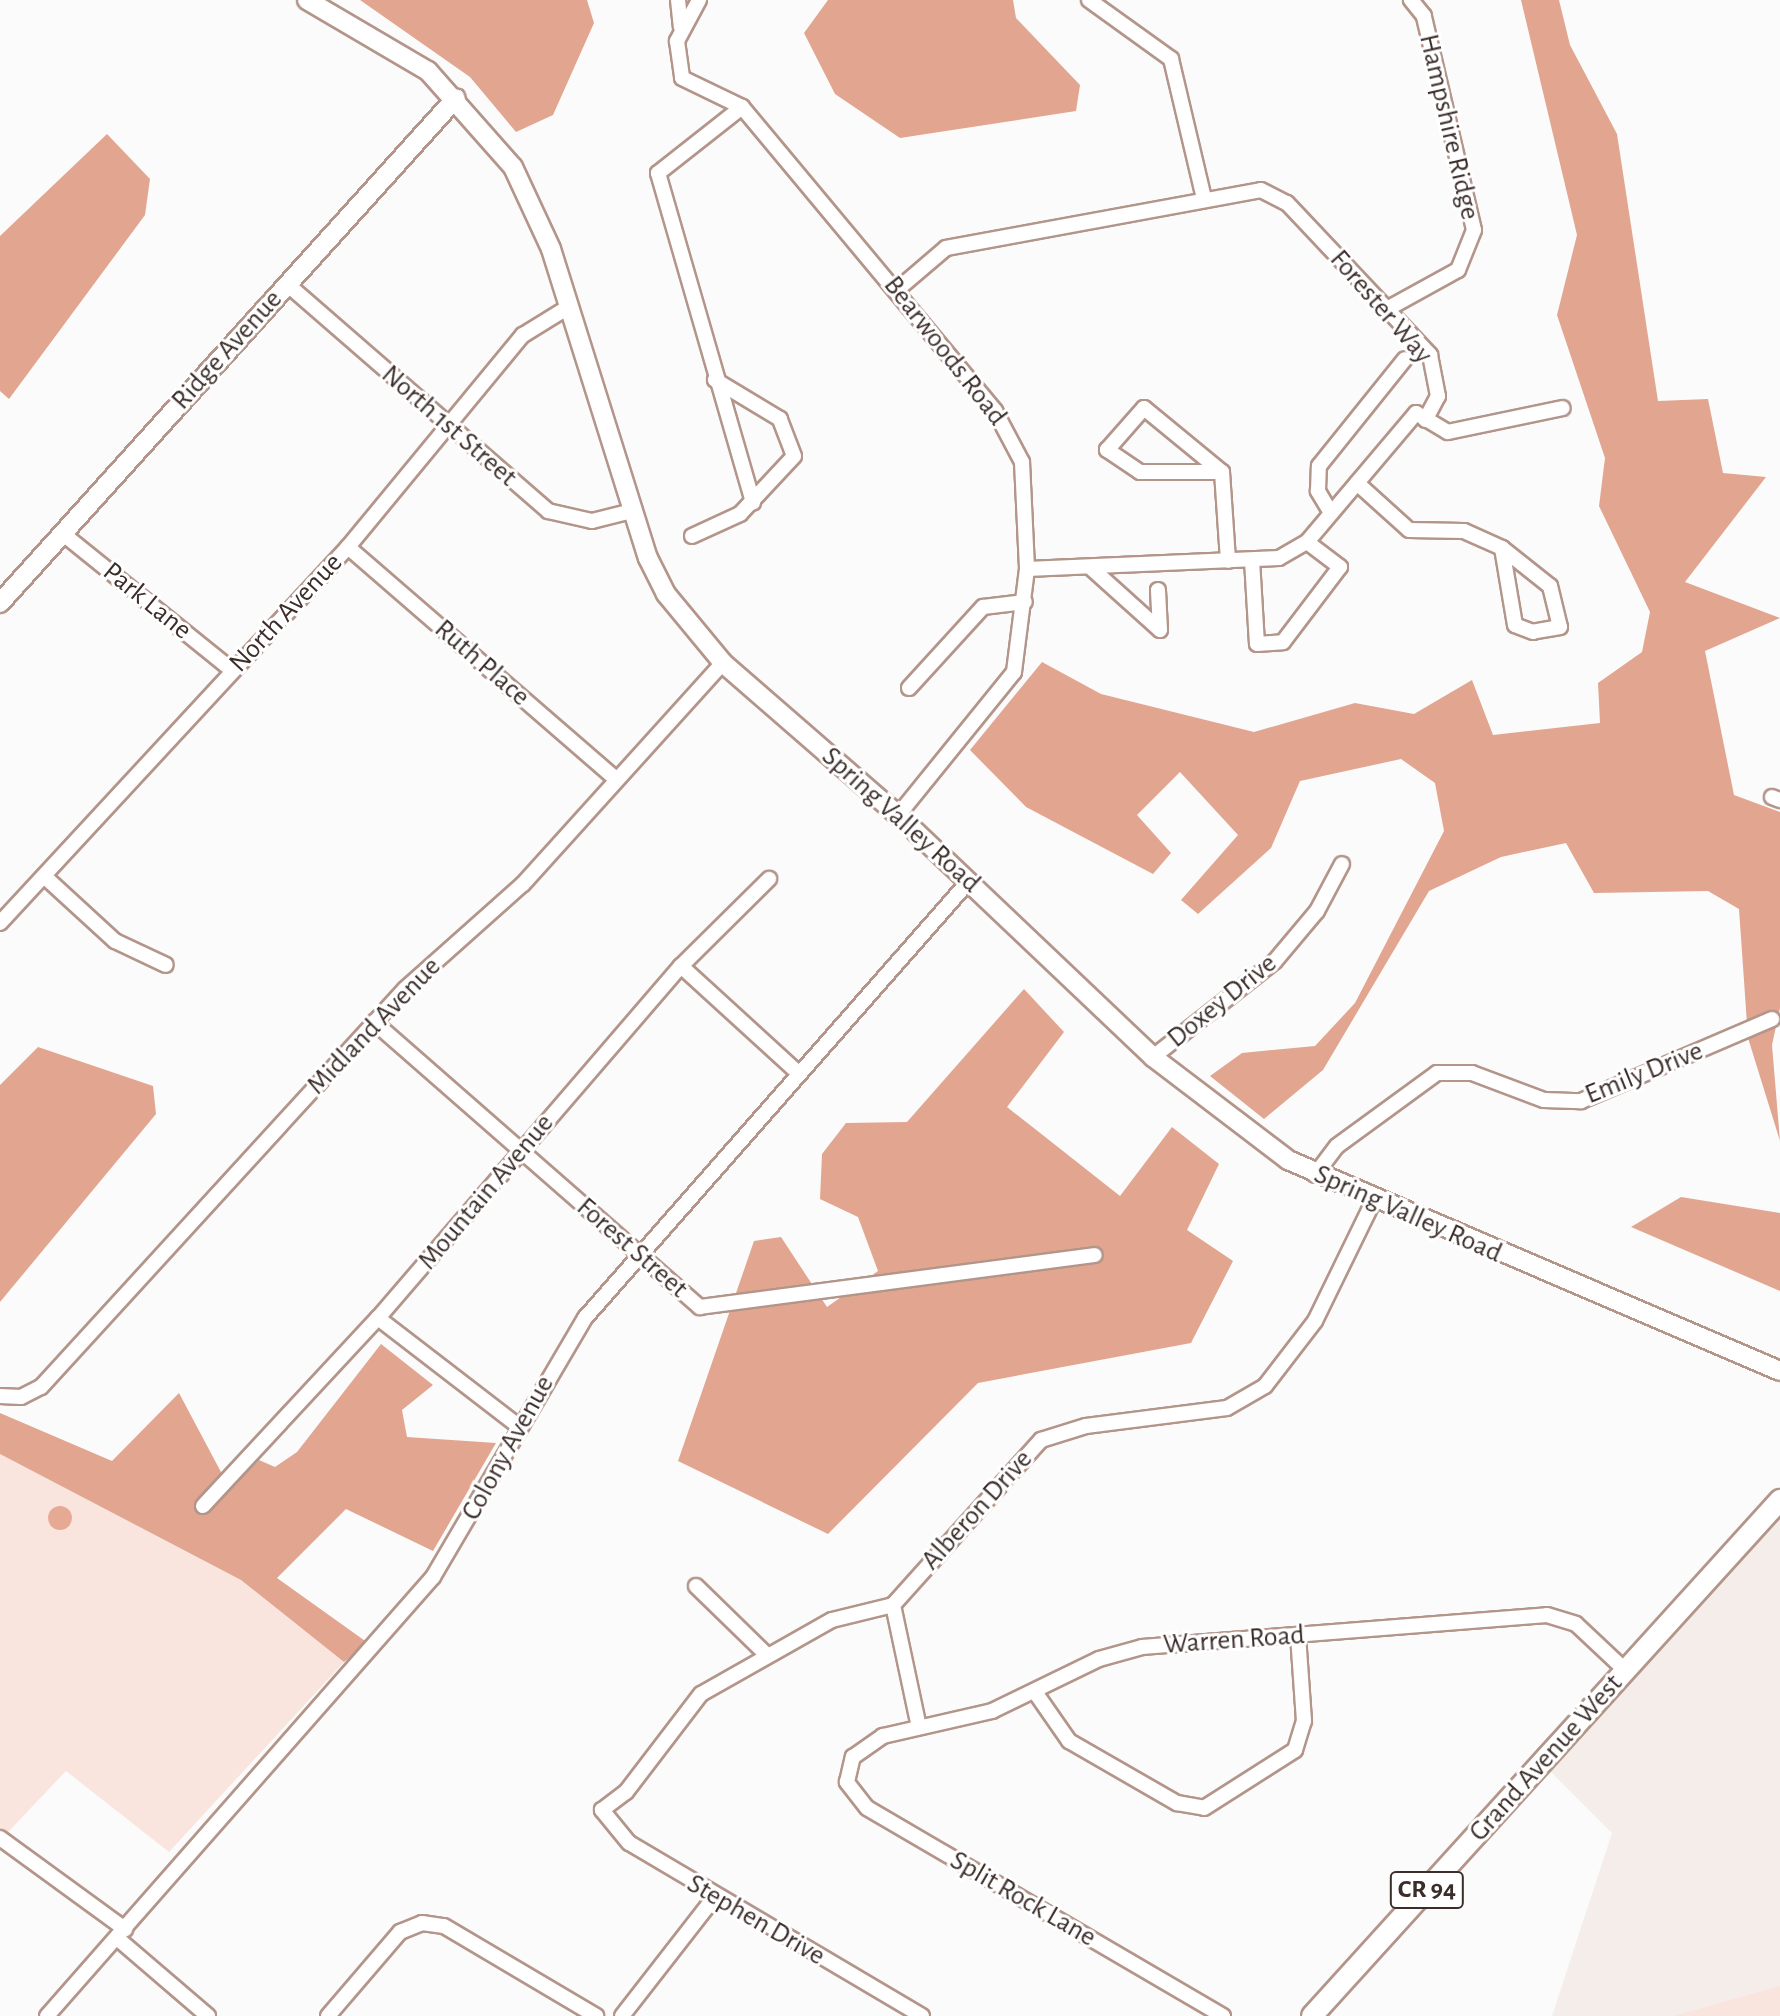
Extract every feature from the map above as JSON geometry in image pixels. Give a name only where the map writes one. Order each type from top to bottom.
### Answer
[{"type":"main road","name":"Grand Avenue West","points":[[1312,2016],[1780,1500]]},
{"type":"street","name":"Spring Valley Road","points":[[307,0],[395,48],[456,98],[531,197],[570,306],[629,512],[666,594],[723,663],[898,815],[1153,1057],[1315,1175],[1780,1371]]},
{"type":"street","name":"Bearwoods Road","points":[[678,0],[681,28],[676,53],[682,78],[742,107],[898,289],[1016,448],[1027,569],[1014,672],[898,815]]},
{"type":"street","points":[[681,28],[699,0]]},
{"type":"street","points":[[1089,0],[1171,59],[1204,199]]},
{"type":"street","name":"Hampshire Ridge","points":[[1387,309],[1458,270],[1474,230],[1424,16],[1411,0]]},
{"type":"street","name":"Ridge Avenue","points":[[0,603],[456,98]]},
{"type":"street","points":[[742,107],[658,173],[715,380],[753,503]]},
{"type":"street","name":"Forester Way","points":[[898,289],[946,248],[1246,189],[1275,195],[1387,309],[1436,368],[1438,396],[1425,420],[1416,413],[1307,542],[1279,558],[1027,569]]},
{"type":"street","name":"North 1st Street","points":[[287,284],[450,430],[548,511],[592,521],[629,512]]},
{"type":"street","name":"North Avenue","points":[[0,923],[348,547],[450,430],[523,335],[570,306]]},
{"type":"street","points":[[1331,513],[1318,491],[1319,466],[1405,359]]},
{"type":"street","points":[[692,536],[753,503],[789,469],[795,445],[780,419],[715,380]]},
{"type":"street","points":[[1222,472],[1140,472],[1107,450],[1144,408],[1222,472],[1228,561]]},
{"type":"street","points":[[1425,420],[1448,432],[1563,408]]},
{"type":"street","points":[[1357,483],[1409,530],[1464,531],[1502,548],[1550,586],[1560,627],[1533,632],[1515,625],[1502,548]]},
{"type":"street","name":"Park Lane","points":[[62,533],[232,670]]},
{"type":"street","points":[[1252,560],[1257,644],[1283,642],[1340,567],[1307,542]]},
{"type":"street","name":"Ruth Place","points":[[348,547],[616,779]]},
{"type":"street","points":[[1090,567],[1160,630],[1158,590]]},
{"type":"street","points":[[909,688],[983,607],[1025,602]]},
{"type":"street","name":"Midland Avenue","points":[[0,1396],[30,1394],[374,1022],[523,884],[723,663]]},
{"type":"street","name":"Doxey Drive","points":[[1153,1057],[1275,961],[1317,911],[1342,864]]},
{"type":"street","points":[[44,876],[115,941],[166,965]]},
{"type":"street","name":"Mountain Avenue","points":[[203,1506],[378,1318],[681,966],[769,879]]},
{"type":"street","name":"Colony Avenue","points":[[47,2016],[433,1577],[517,1425],[585,1318],[969,881]]},
{"type":"street","points":[[681,966],[798,1073]]},
{"type":"street","name":"Emily Drive","points":[[1315,1175],[1337,1146],[1437,1073],[1472,1073],[1544,1100],[1581,1101],[1772,1019]]},
{"type":"street","name":"Forest Street","points":[[374,1022],[519,1153],[640,1252],[700,1307],[1095,1255]]},
{"type":"street","name":"Alberon Drive","points":[[893,1605],[1041,1440],[1086,1426],[1227,1408],[1265,1386],[1315,1321],[1373,1202]]},
{"type":"street","points":[[378,1318],[517,1425]]},
{"type":"street","points":[[696,1586],[767,1655],[832,1620],[893,1605],[919,1727]]},
{"type":"street","name":"Warren Road","points":[[849,1765],[866,1744],[919,1727],[992,1711],[1127,1649],[1555,1616],[1576,1624],[1626,1671]]},
{"type":"street","points":[[1035,1692],[1069,1741],[1177,1803],[1204,1808],[1295,1750],[1304,1721],[1298,1636]]},
{"type":"street","name":"Stephen Drive","points":[[767,1655],[686,1707],[626,1792],[602,1810],[629,1843],[714,1898],[922,2016]]},
{"type":"street","name":"Split Rock Lane","points":[[849,1765],[849,1789],[867,1808],[1223,2016]]},
{"type":"street","points":[[0,1838],[121,1934],[208,2016]]},
{"type":"street","points":[[622,2016],[714,1898]]},
{"type":"street","points":[[328,2016],[400,1932],[422,1923],[444,1926],[596,2016]]},
{"type":"shaded area","points":[[360,0],[587,0],[594,23],[553,115],[516,132],[470,77]]},
{"type":"shaded area","points":[[828,0],[1013,0],[1016,18],[1080,85],[1076,111],[900,138],[835,94],[804,33]]},
{"type":"shaded area","points":[[1521,0],[1559,0],[1570,45],[1617,134],[1658,401],[1708,399],[1723,473],[1766,477],[1685,582],[1780,618],[1705,651],[1734,795],[1780,812],[1780,1008],[1772,1045],[1780,1141],[1748,1038],[1739,909],[1708,891],[1594,893],[1566,843],[1501,857],[1429,891],[1323,1070],[1264,1119],[1210,1076],[1242,1053],[1315,1046],[1355,1003],[1444,831],[1435,783],[1401,759],[1300,781],[1271,848],[1198,914],[1181,900],[1238,835],[1180,772],[1137,815],[1171,853],[1153,874],[1026,807],[970,750],[1042,662],[1101,694],[1254,732],[1355,703],[1414,714],[1472,680],[1493,735],[1600,723],[1598,683],[1642,652],[1650,612],[1599,506],[1605,458],[1557,315],[1577,235]]},
{"type":"shaded area","points":[[107,134],[150,179],[145,215],[9,399],[0,391],[0,236]]},
{"type":"shaded area","points":[[1024,989],[1064,1032],[1007,1107],[1120,1196],[1172,1127],[1219,1164],[1187,1230],[1233,1261],[1191,1343],[978,1383],[828,1534],[678,1461],[754,1241],[781,1237],[827,1307],[878,1271],[858,1217],[820,1199],[822,1154],[846,1123],[907,1122]]},
{"type":"shaded area","points":[[38,1047],[153,1086],[156,1114],[0,1302],[0,1085]]},
{"type":"shaded area","points":[[1681,1197],[1780,1213],[1780,1291],[1631,1227]]},
{"type":"shaded area","points":[[381,1344],[433,1385],[402,1410],[407,1437],[496,1443],[433,1551],[346,1509],[277,1578],[368,1643],[344,1662],[241,1580],[0,1454],[0,1413],[112,1461],[179,1393],[230,1489],[259,1460],[275,1467],[297,1452]]},
{"type":"shaded area","points":[[0,1454],[241,1580],[344,1662],[169,1852],[66,1771],[8,1832],[0,1831]]},
{"type":"shaded area","points":[[1780,1493],[1780,2016],[1552,2016],[1612,1833],[1542,1763]]},
{"type":"shaded area","points":[[55,1506],[65,1506],[72,1513],[72,1523],[65,1530],[55,1530],[48,1523],[48,1513]]},
{"type":"shaded area","points":[[1780,1986],[1780,2016],[1673,2016]]}]
